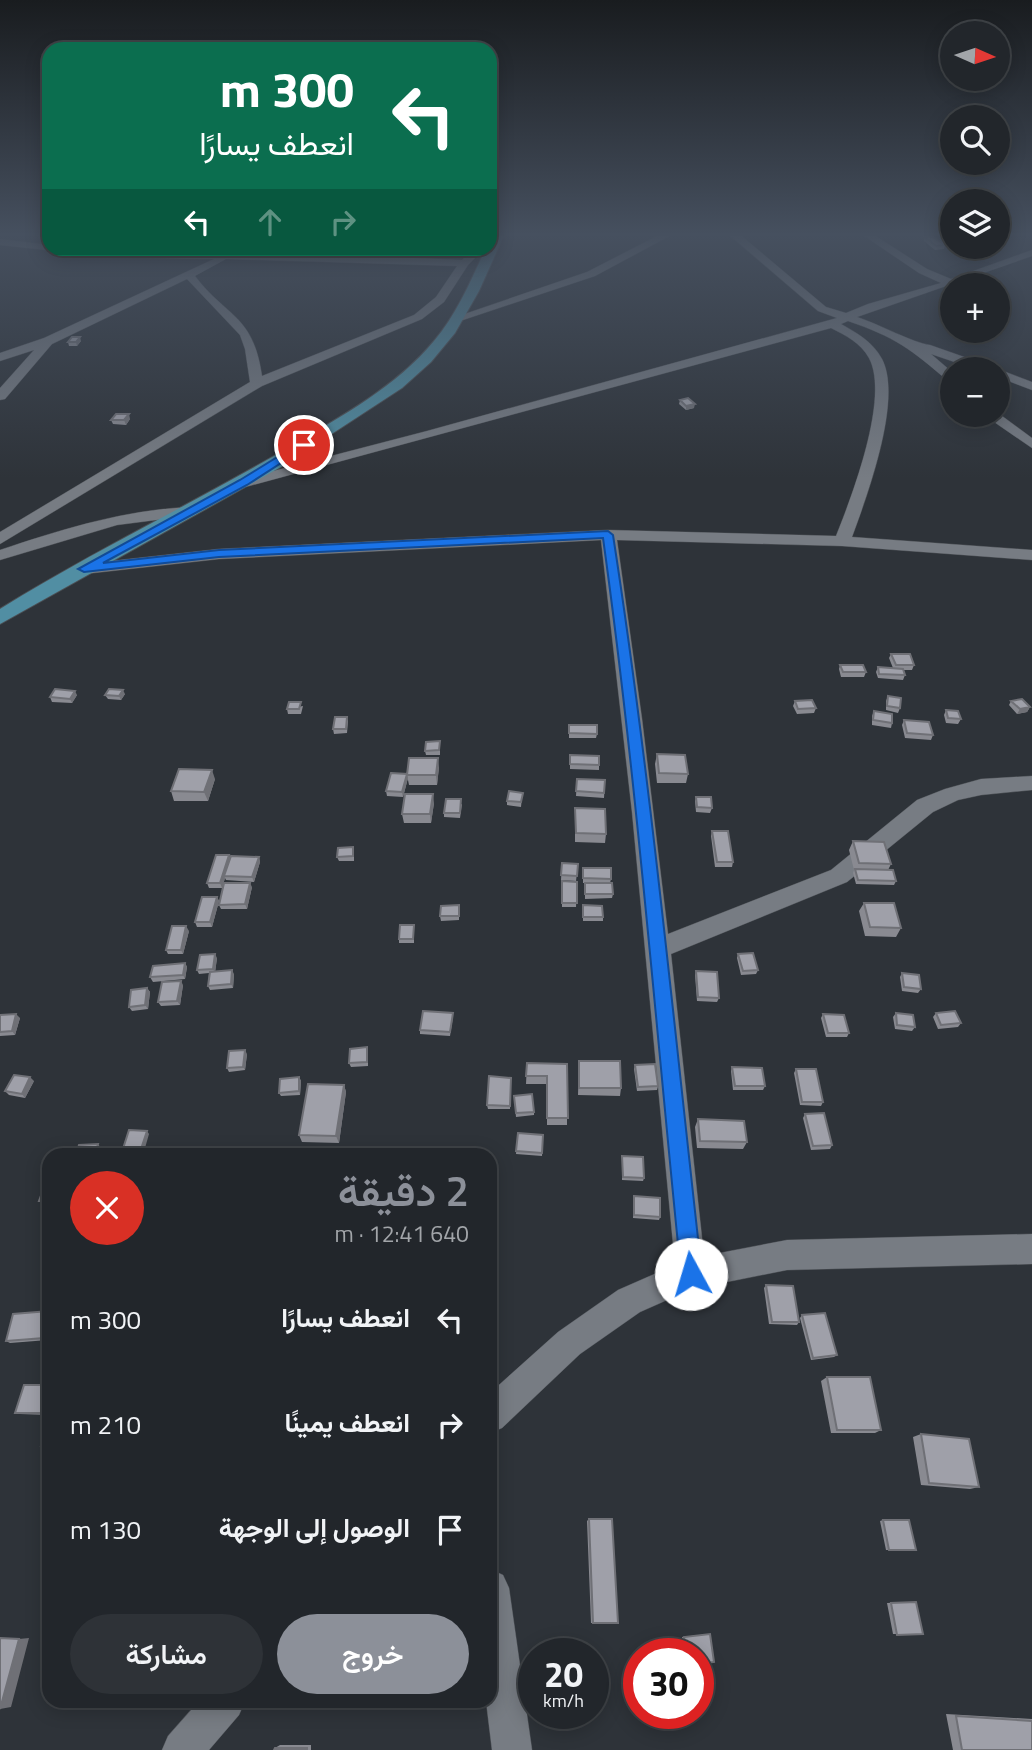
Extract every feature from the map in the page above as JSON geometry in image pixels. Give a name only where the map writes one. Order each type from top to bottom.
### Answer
[{"type":"main road","points":[[0,618],[84,569],[244,483],[344,421],[401,380],[433,352],[458,315]]},
{"type":"street","points":[[0,357],[48,341],[103,315]]},
{"type":"street","points":[[226,315],[249,342],[257,383]]},
{"type":"street","points":[[0,539],[257,383],[422,315]]},
{"type":"street","points":[[456,319],[469,315]]},
{"type":"street","points":[[840,315],[951,357]]},
{"type":"street","points":[[244,483],[832,324],[853,315]]},
{"type":"street","points":[[832,324],[865,344],[878,366],[880,377],[879,412],[867,465],[857,505],[842,541]]},
{"type":"street","points":[[0,396],[48,341]]},
{"type":"street","points":[[911,343],[940,368]]},
{"type":"street","points":[[1010,378],[1032,386]]},
{"type":"street","points":[[1008,427],[1032,444]]},
{"type":"street","points":[[0,555],[75,530],[143,515],[190,512]]},
{"type":"street","points":[[608,535],[631,694],[691,1274]]},
{"type":"street","points":[[84,569],[219,554],[608,535],[842,541],[1032,555]]},
{"type":"street","points":[[656,949],[839,876],[925,806],[934,802],[981,787],[1032,783]]},
{"type":"street","points":[[497,1410],[569,1343],[629,1301],[691,1274],[787,1255],[1032,1249]]},
{"type":"street","points":[[497,1640],[512,1750]]},
{"type":"street","points":[[182,1750],[219,1708]]},
{"type":"building","points":[[72,337],[80,337],[76,342],[68,342]]},
{"type":"building","points":[[688,398],[695,404],[686,406],[680,400]]},
{"type":"building","points":[[116,414],[129,414],[124,420],[111,420]]},
{"type":"building","points":[[891,654],[910,654],[914,665],[896,665]]},
{"type":"building","points":[[840,665],[863,665],[866,672],[843,672]]},
{"type":"building","points":[[878,667],[903,669],[905,675],[879,674]]},
{"type":"building","points":[[55,689],[75,691],[70,699],[50,697]]},
{"type":"building","points":[[109,689],[123,690],[119,696],[105,695]]},
{"type":"building","points":[[888,696],[901,698],[900,708],[887,706]]},
{"type":"building","points":[[1022,699],[1030,707],[1020,709],[1011,701]]},
{"type":"building","points":[[812,700],[816,708],[798,709],[795,701]]},
{"type":"building","points":[[289,702],[301,702],[299,709],[287,709]]},
{"type":"building","points":[[946,710],[958,711],[961,719],[948,718]]},
{"type":"building","points":[[874,711],[892,714],[892,723],[873,720]]},
{"type":"building","points":[[335,717],[347,717],[346,729],[333,729]]},
{"type":"building","points":[[904,720],[929,722],[933,735],[907,733]]},
{"type":"building","points":[[569,725],[597,725],[597,734],[569,733]]},
{"type":"building","points":[[440,741],[439,750],[425,751],[426,742]]},
{"type":"building","points":[[657,754],[685,755],[688,774],[659,773]]},
{"type":"building","points":[[570,755],[599,756],[599,765],[570,764]]},
{"type":"building","points":[[409,758],[438,758],[436,775],[407,775]]},
{"type":"building","points":[[179,769],[212,770],[204,792],[171,791]]},
{"type":"building","points":[[391,773],[407,774],[402,792],[386,791]]},
{"type":"building","points":[[577,779],[605,780],[604,793],[576,791]]},
{"type":"building","points":[[509,791],[523,793],[521,802],[507,801]]},
{"type":"building","points":[[405,794],[433,794],[430,814],[402,814]]},
{"type":"building","points":[[696,797],[711,797],[712,808],[697,807]]},
{"type":"building","points":[[446,799],[461,799],[460,813],[444,813]]},
{"type":"building","points":[[575,808],[605,809],[606,834],[576,833]]},
{"type":"building","points":[[712,831],[728,831],[733,862],[717,862]]},
{"type":"building","points":[[853,841],[884,842],[891,864],[859,863]]},
{"type":"building","points":[[353,847],[353,856],[337,857],[338,848]]},
{"type":"building","points":[[216,855],[229,855],[220,883],[207,883]]},
{"type":"building","points":[[231,856],[259,857],[252,877],[224,876]]},
{"type":"building","points":[[562,863],[578,864],[577,876],[561,875]]},
{"type":"building","points":[[583,868],[611,868],[611,879],[583,878]]},
{"type":"building","points":[[855,869],[893,870],[896,881],[858,880]]},
{"type":"building","points":[[562,881],[577,882],[577,903],[562,903]]},
{"type":"building","points":[[224,883],[250,883],[245,904],[219,905]]},
{"type":"building","points":[[585,883],[612,883],[613,894],[585,894]]},
{"type":"building","points":[[202,897],[217,897],[210,922],[195,922]]},
{"type":"building","points":[[864,903],[894,903],[901,928],[870,927]]},
{"type":"building","points":[[459,905],[459,916],[440,916],[441,906]]},
{"type":"building","points":[[583,905],[602,906],[603,917],[583,917]]},
{"type":"building","points":[[400,925],[414,925],[413,939],[399,939]]},
{"type":"building","points":[[172,926],[186,926],[181,950],[166,950]]},
{"type":"building","points":[[753,953],[758,970],[743,971],[738,954]]},
{"type":"building","points":[[215,954],[213,969],[197,970],[200,955]]},
{"type":"building","points":[[185,963],[183,975],[150,977],[153,966]]},
{"type":"building","points":[[232,970],[231,984],[208,986],[210,972]]},
{"type":"building","points":[[696,971],[717,972],[719,998],[698,997]]},
{"type":"building","points":[[902,973],[919,975],[921,989],[904,987]]},
{"type":"building","points":[[181,981],[177,1001],[158,1002],[162,982]]},
{"type":"building","points":[[147,988],[145,1005],[129,1007],[131,990]]},
{"type":"building","points":[[423,1011],[453,1013],[450,1032],[420,1030]]},
{"type":"building","points":[[955,1011],[961,1023],[941,1025],[936,1013]]},
{"type":"building","points":[[896,1013],[913,1015],[915,1027],[897,1025]]},
{"type":"building","points":[[16,1014],[12,1031],[0,1032],[0,1015]]},
{"type":"building","points":[[823,1014],[844,1015],[849,1033],[828,1033]]},
{"type":"building","points":[[367,1047],[367,1062],[349,1063],[350,1049]]},
{"type":"building","points":[[245,1050],[243,1067],[227,1068],[229,1051]]},
{"type":"building","points":[[579,1061],[620,1061],[621,1088],[579,1088]]},
{"type":"building","points":[[527,1063],[567,1064],[568,1118],[547,1118],[547,1076],[526,1076]]},
{"type":"building","points":[[655,1064],[658,1086],[638,1087],[635,1065]]},
{"type":"building","points":[[732,1067],[762,1068],[765,1086],[735,1086]]},
{"type":"building","points":[[796,1069],[816,1069],[823,1102],[802,1102]]},
{"type":"building","points":[[14,1075],[30,1077],[22,1094],[5,1091]]},
{"type":"building","points":[[489,1076],[511,1078],[510,1106],[487,1105]]},
{"type":"building","points":[[299,1077],[299,1091],[279,1093],[280,1079]]},
{"type":"building","points":[[308,1084],[344,1085],[336,1136],[299,1135]]},
{"type":"building","points":[[532,1094],[534,1112],[516,1113],[514,1096]]},
{"type":"building","points":[[824,1113],[832,1145],[813,1146],[805,1114]]},
{"type":"building","points":[[698,1119],[744,1121],[747,1142],[700,1141]]},
{"type":"building","points":[[129,1130],[147,1131],[141,1148],[123,1148]]},
{"type":"building","points":[[518,1133],[543,1135],[542,1153],[516,1151]]},
{"type":"building","points":[[98,1144],[97,1148],[78,1148],[79,1145]]},
{"type":"building","points":[[622,1156],[643,1157],[644,1178],[623,1177]]},
{"type":"building","points":[[634,1196],[660,1198],[660,1217],[634,1215]]},
{"type":"building","points":[[766,1285],[793,1286],[799,1322],[772,1322]]},
{"type":"building","points":[[42,1312],[42,1338],[6,1341],[13,1314]]},
{"type":"building","points":[[825,1313],[837,1355],[813,1358],[802,1315]]},
{"type":"building","points":[[827,1377],[870,1377],[881,1430],[837,1430]]},
{"type":"building","points":[[24,1385],[42,1385],[42,1413],[15,1413]]},
{"type":"building","points":[[921,1434],[969,1439],[979,1487],[929,1483]]},
{"type":"building","points":[[589,1519],[612,1519],[618,1623],[593,1623]]},
{"type":"building","points":[[883,1520],[909,1520],[916,1550],[889,1550]]},
{"type":"building","points":[[916,1602],[923,1634],[897,1635],[891,1603]]},
{"type":"building","points":[[710,1634],[711,1638],[684,1638]]},
{"type":"building","points":[[0,1638],[19,1639],[0,1709]]},
{"type":"building","points":[[956,1716],[1032,1721],[1032,1750],[962,1750]]},
{"type":"building","points":[[307,1748],[307,1750],[274,1750]]},
{"type":"route","points":[[304,445],[244,483],[84,569],[219,554],[608,535],[631,694],[691,1274]]}]
